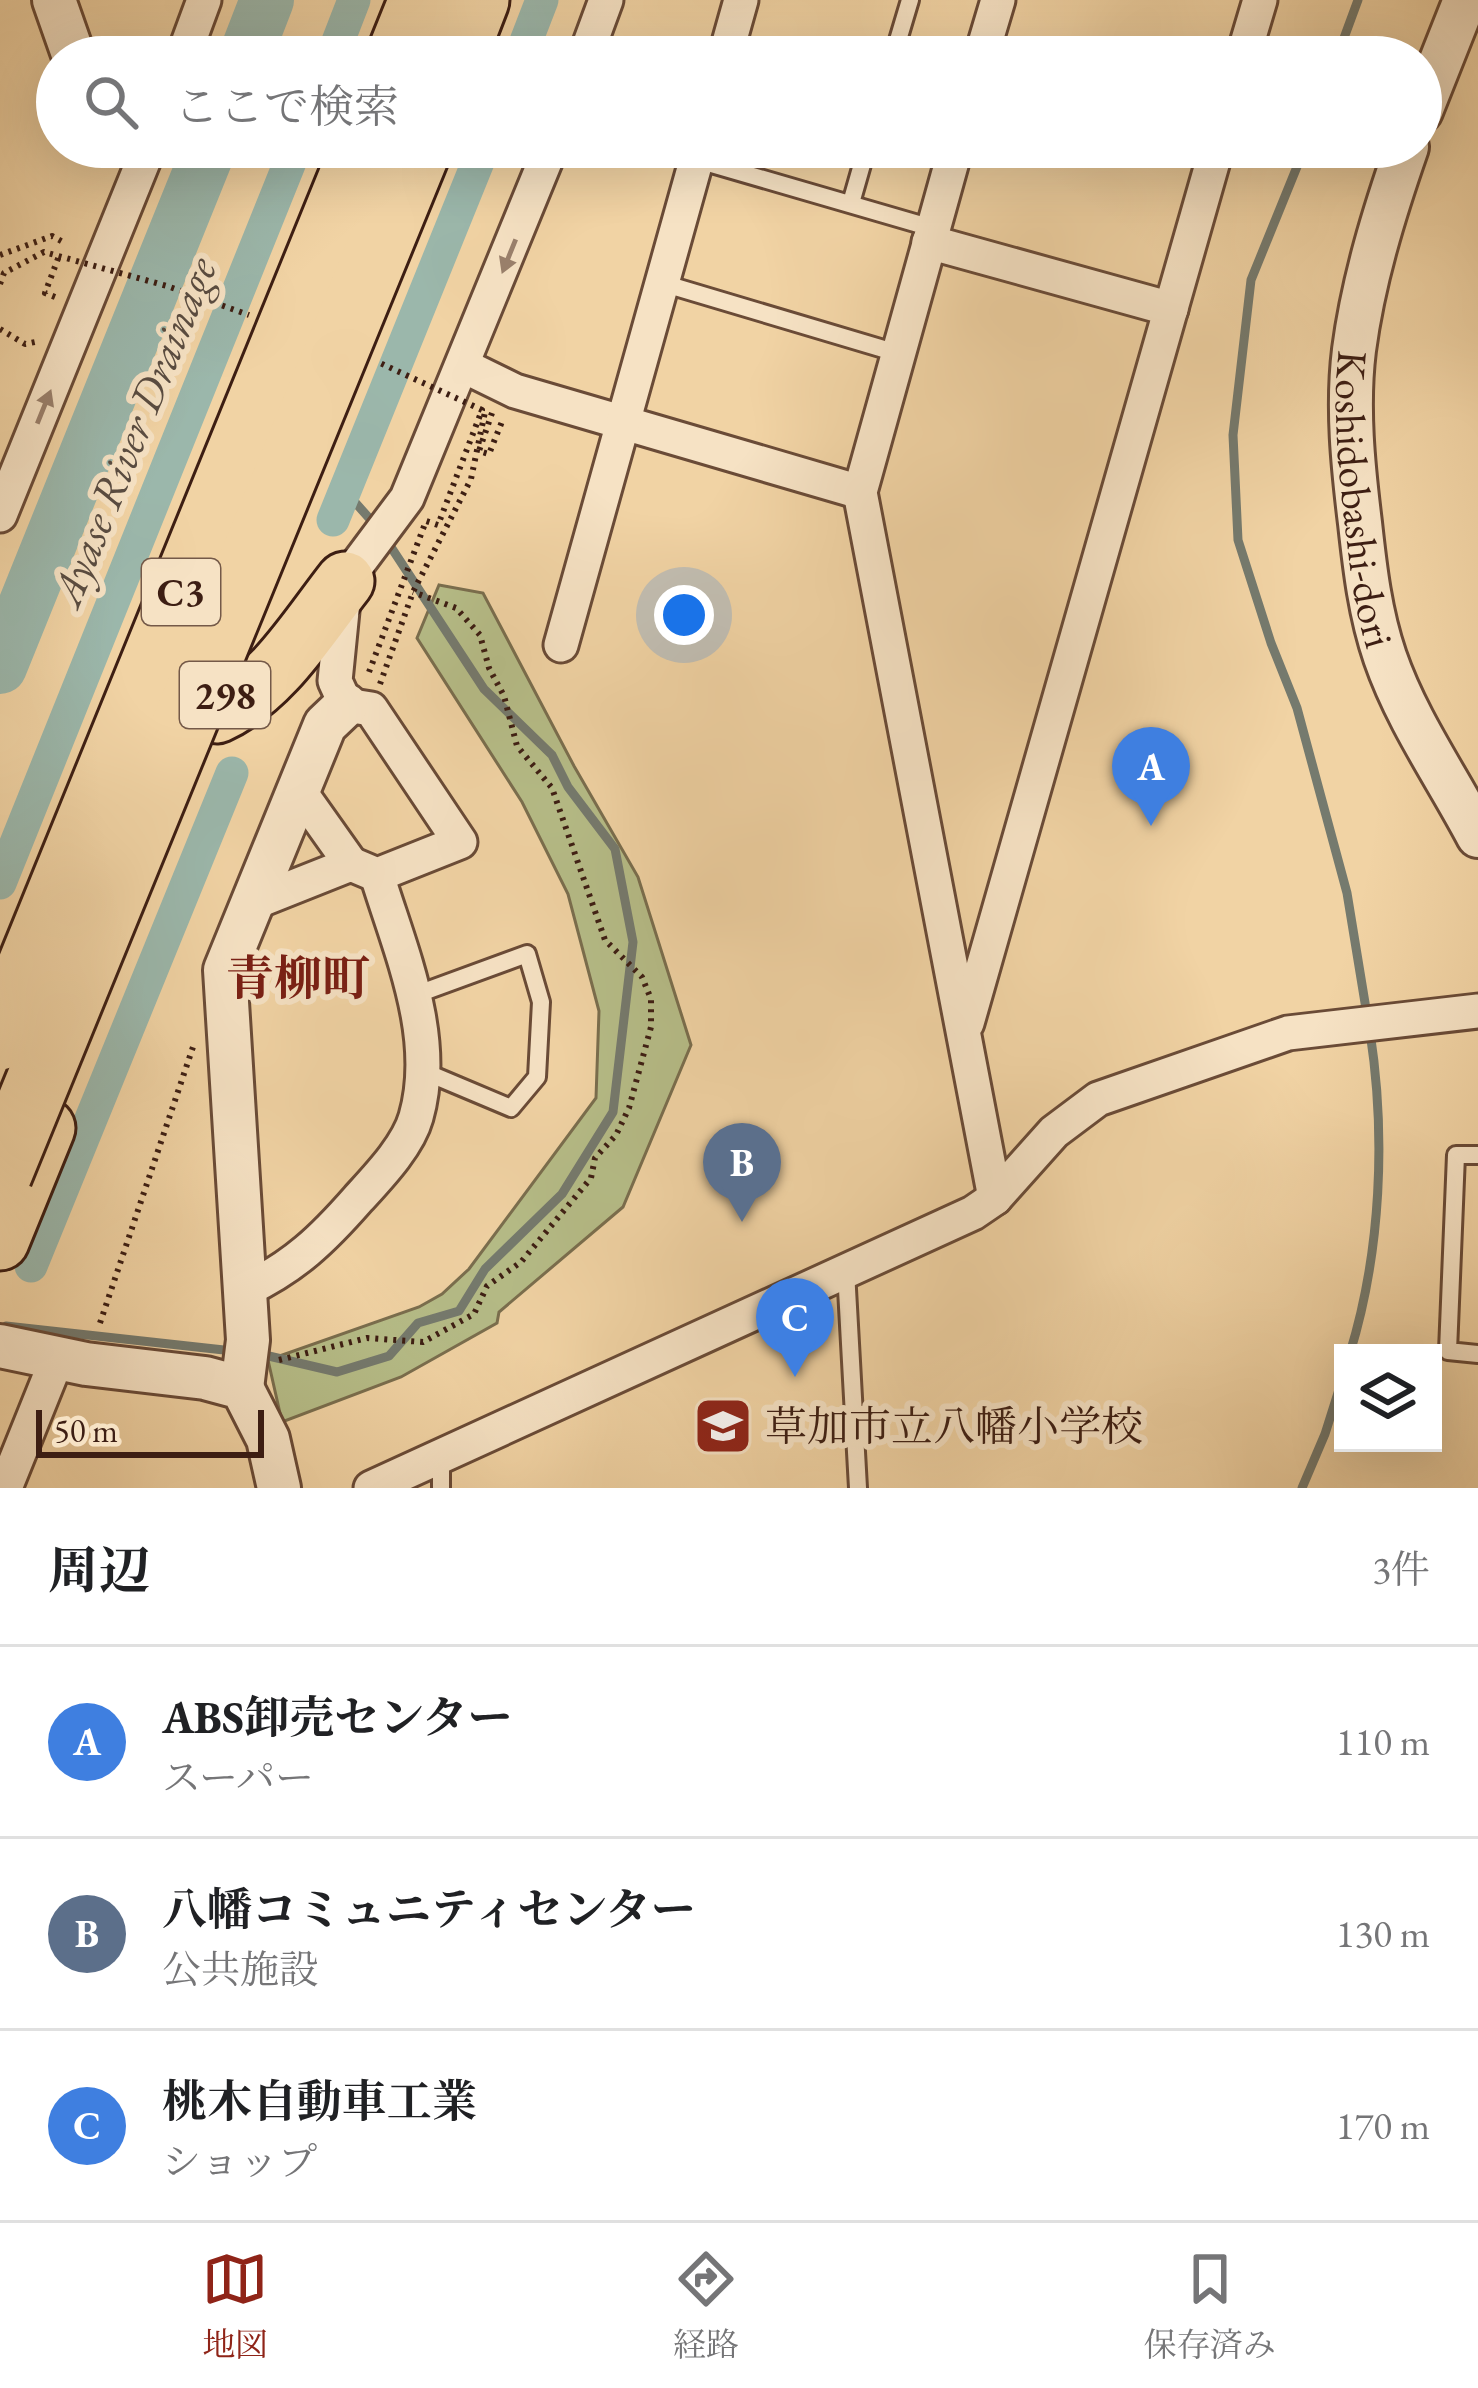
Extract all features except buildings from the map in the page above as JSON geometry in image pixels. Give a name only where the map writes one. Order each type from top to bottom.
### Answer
[{"type":"highway","points":[[381,36],[395,0]]},
{"type":"highway","points":[[406,36],[421,0]]},
{"type":"highway","points":[[463,36],[477,0]]},
{"type":"highway","points":[[489,36],[502,0]]},
{"type":"highway","name":"298","points":[[0,972],[329,168]]},
{"type":"highway","name":"C3","points":[[0,1038],[354,168]]},
{"type":"highway","name":"C3","points":[[0,1174],[411,168]]},
{"type":"highway","name":"298","points":[[0,1241],[439,168]]},
{"type":"highway","points":[[217,714],[239,704],[270,676],[345,581]]},
{"type":"street","points":[[54,0],[67,36]]},
{"type":"street","points":[[191,36],[204,0]]},
{"type":"street","points":[[593,36],[606,0]]},
{"type":"street","points":[[731,36],[742,0]]},
{"type":"street","points":[[987,36],[998,0]]},
{"type":"street","points":[[1249,36],[1260,0]]},
{"type":"street","points":[[1442,58],[1465,0]]},
{"type":"street","points":[[3,502],[139,168]]},
{"type":"street","points":[[253,903],[460,842],[358,688],[335,681],[345,581],[407,498],[543,168]]},
{"type":"street","points":[[561,645],[694,168]]},
{"type":"street","points":[[950,168],[860,492],[995,1198]]},
{"type":"street","points":[[964,1030],[1211,168]]},
{"type":"street","name":"Koshidobashi-dori","points":[[1400,168],[1384,213],[1354,352],[1351,416],[1367,595],[1386,660],[1478,836]]},
{"type":"street","points":[[930,235],[1171,309]]},
{"type":"street","points":[[464,366],[515,391],[860,492]]},
{"type":"street","points":[[279,1488],[268,1439],[242,1388],[248,1340],[225,970],[325,725],[358,688]]},
{"type":"street","points":[[245,1290],[284,1271],[327,1234],[380,1175],[416,1120],[423,1071],[415,995],[364,869],[300,792]]},
{"type":"street","points":[[371,1488],[441,1471],[973,1213],[995,1198],[1054,1132],[1098,1099],[1288,1034],[1478,1011]]},
{"type":"street","points":[[0,1346],[242,1388]]},
{"type":"street","points":[[4,1488],[57,1358]]},
{"type":"lane","points":[[899,36],[910,0]]},
{"type":"lane","points":[[744,168],[930,235]]},
{"type":"lane","points":[[851,203],[861,168]]},
{"type":"lane","points":[[662,283],[896,353]]},
{"type":"lane","points":[[415,995],[526,954],[542,1002],[537,1077],[511,1108],[423,1071]]},
{"type":"lane","points":[[1478,1155],[1456,1155],[1448,1351],[1478,1354]]},
{"type":"lane","points":[[846,1271],[858,1488]]},
{"type":"path","points":[[0,255],[52,236],[63,242]]},
{"type":"path","points":[[68,266],[74,251]]},
{"type":"path","points":[[59,256],[45,293],[55,297],[61,282]]},
{"type":"path","points":[[482,410],[492,413],[479,452],[489,454],[515,391]]},
{"type":"path","points":[[358,688],[383,677]]},
{"type":"green space","points":[[439,585],[483,593],[638,877],[691,1045],[623,1207],[499,1312],[497,1323],[401,1377],[282,1422],[268,1360],[419,1307],[442,1294],[469,1269],[596,1098],[599,1011],[568,894],[522,802],[417,638]]},
{"type":"waterway","points":[[253,36],[267,0]]},
{"type":"waterway","name":"Ayase River Drainage","points":[[340,36],[354,0]]},
{"type":"waterway","name":"Ayase River Drainage","points":[[528,36],[542,0]]},
{"type":"waterway","points":[[1345,36],[1358,0]]},
{"type":"waterway","points":[[0,667],[202,168]]},
{"type":"waterway","name":"Ayase River Drainage","points":[[0,883],[288,168]]},
{"type":"waterway","name":"Ayase River Drainage","points":[[333,520],[475,168]]},
{"type":"waterway","points":[[1296,168],[1251,280],[1233,435],[1238,540],[1297,708],[1347,893],[1367,1015]]},
{"type":"waterway","points":[[345,491],[377,527]]},
{"type":"waterway","points":[[256,1353],[337,1372],[389,1356],[418,1323],[459,1311],[485,1269],[562,1194],[613,1112],[633,942],[615,849],[568,787],[552,755],[484,689],[387,541]]},
{"type":"waterway","name":"Ayase River Drainage","points":[[31,1266],[232,773]]},
{"type":"waterway","points":[[1352,1344],[1368,1275],[1378,1194],[1378,1112],[1370,1032]]},
{"type":"waterway","points":[[6,1326],[233,1351]]},
{"type":"waterway","points":[[1302,1488],[1334,1406]]},
{"type":"place","name":"ABS卸売センター","points":[[1151,826]]},
{"type":"place","name":"八幡コミュニティセンター","points":[[742,1222]]},
{"type":"place","name":"桃木自動車工業","points":[[795,1377]]},
{"type":"place","name":"草加市立八幡小学校","points":[[723,1426]]},
{"type":"district","name":"青柳町","points":[[298,978]]}]
